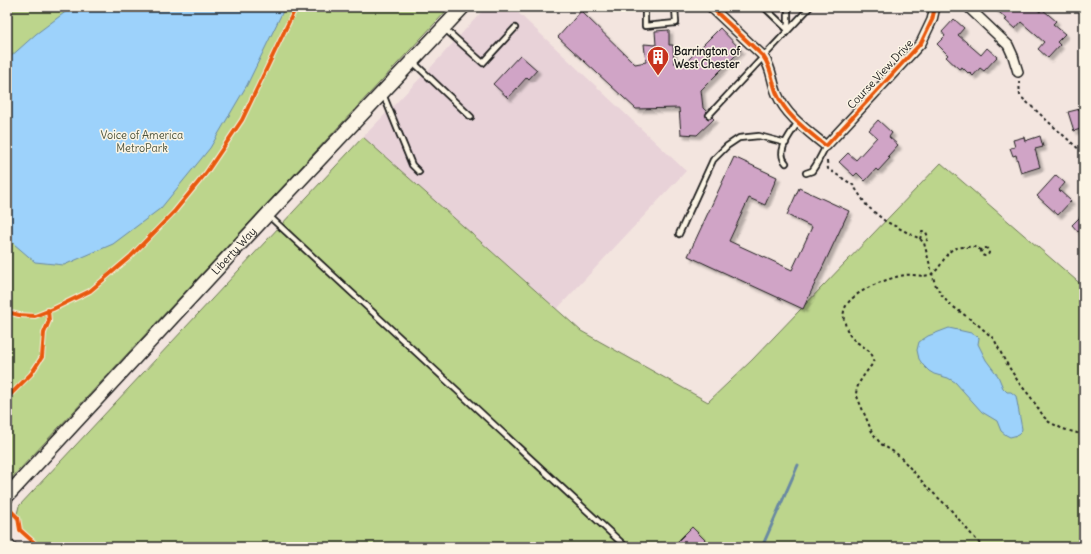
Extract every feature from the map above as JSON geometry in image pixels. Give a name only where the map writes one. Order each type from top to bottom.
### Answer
[{"type":"main road","name":"Liberty Way","points":[[7,496],[267,215],[463,7]]},
{"type":"street","points":[[711,7],[763,56],[771,71],[777,95],[785,108],[798,122],[826,146]]},
{"type":"street","name":"Course View Drive","points":[[826,146],[921,43],[932,20],[934,7]]},
{"type":"street","points":[[968,7],[1008,46],[1018,72]]},
{"type":"lane","points":[[645,7],[645,26],[676,23],[675,7]]},
{"type":"lane","points":[[764,7],[788,30]]},
{"type":"lane","points":[[788,7],[788,30]]},
{"type":"lane","points":[[709,115],[810,7]]},
{"type":"lane","points":[[444,28],[483,63],[515,28]]},
{"type":"lane","points":[[412,61],[471,117]]},
{"type":"lane","points":[[382,93],[412,166],[419,172]]},
{"type":"lane","points":[[786,163],[783,159],[782,150],[798,122]]},
{"type":"lane","points":[[679,234],[713,160],[727,146],[739,138],[759,136],[786,143]]},
{"type":"lane","points":[[806,173],[812,171],[826,146]]},
{"type":"lane","points":[[267,215],[626,547]]},
{"type":"path","points":[[1018,72],[1020,96],[1084,154]]},
{"type":"path","points":[[826,146],[828,169],[853,185],[867,206],[885,221],[920,239],[924,243],[935,284],[941,294],[948,303],[994,338],[1004,359],[1019,383],[1044,417],[1049,422],[1063,429],[1084,435]]},
{"type":"path","points":[[920,239],[922,232],[926,232],[928,236],[924,243]]},
{"type":"path","points":[[981,250],[987,248],[989,250],[988,254],[986,256],[982,255],[981,250],[977,247],[970,246],[954,249],[932,274],[905,275],[871,286],[859,292],[848,302],[844,314],[849,335],[870,353],[874,361],[859,383],[856,394],[872,432],[882,444],[897,454],[904,461],[984,547]]},
{"type":"shaded area","points":[[486,7],[512,7],[686,171],[557,309],[363,137],[432,66]]},
{"type":"green space","name":"Voice of America MetroPark","points":[[7,7],[450,7],[7,483]]},
{"type":"green space","points":[[363,137],[581,331],[708,402],[752,360],[941,163],[1084,287],[1084,547],[35,547],[18,529],[16,518],[19,506]]},
{"type":"water","points":[[72,7],[285,7],[247,85],[210,148],[161,208],[113,244],[64,265],[35,262],[7,238],[7,61],[36,34]]},
{"type":"water","points":[[949,328],[971,333],[979,338],[978,344],[986,360],[998,376],[1003,388],[1007,392],[1011,392],[1016,396],[1022,429],[1018,435],[1010,437],[1006,435],[1001,431],[997,421],[982,412],[955,382],[929,371],[919,359],[917,350],[919,342],[928,336]]},
{"type":"building","points":[[993,7],[1034,7],[1040,12],[1042,9],[1056,21],[1053,24],[1065,34],[1057,42],[1060,45],[1048,58],[1038,49],[1044,42],[1021,22],[1015,29],[1005,20],[1007,19]]},
{"type":"building","name":"Barrington of West Chester","points":[[581,11],[635,64],[646,62],[644,44],[656,45],[655,31],[669,30],[669,45],[673,45],[674,63],[687,61],[720,28],[741,50],[701,90],[703,108],[707,112],[706,116],[708,119],[712,117],[714,119],[697,135],[681,134],[679,108],[636,109],[558,37]]},
{"type":"building","points":[[954,19],[964,28],[958,35],[981,55],[987,48],[997,57],[984,71],[980,68],[973,76],[962,67],[959,69],[946,57],[948,55],[937,44],[945,36],[942,32]]},
{"type":"building","points":[[520,55],[537,70],[529,79],[527,77],[508,98],[493,84]]},
{"type":"building","points":[[1084,108],[1084,128],[1074,131],[1068,112]]},
{"type":"building","points":[[878,120],[892,133],[889,137],[898,145],[888,156],[890,158],[878,171],[876,169],[865,181],[857,173],[854,176],[839,162],[848,153],[856,160],[877,137],[869,130]]},
{"type":"building","points":[[1040,136],[1043,147],[1035,149],[1040,167],[1021,173],[1016,155],[1013,156],[1010,148],[1015,147],[1013,140],[1024,137],[1025,141]]},
{"type":"building","points":[[734,157],[777,177],[765,205],[749,198],[729,241],[792,270],[812,227],[787,215],[799,188],[849,211],[803,309],[688,256]]},
{"type":"building","points":[[1056,175],[1065,183],[1059,190],[1071,201],[1058,215],[1037,196]]},
{"type":"building","points":[[1084,213],[1084,235],[1079,230],[1078,232],[1072,225]]},
{"type":"building","points":[[692,527],[712,547],[672,547]]},
{"type":"waterway","points":[[762,547],[798,465]]},
{"type":"cycle path","points":[[7,312],[19,315],[35,316],[90,291],[131,256],[174,212],[206,173],[242,120],[296,7]]},
{"type":"cycle path","points":[[711,7],[763,56],[769,66],[775,89],[781,102],[798,123],[826,146],[921,43],[932,20],[935,7]]},
{"type":"cycle path","points":[[7,398],[31,374],[42,357],[44,333],[49,321],[48,310]]},
{"type":"cycle path","points":[[7,507],[18,518],[20,530],[39,547]]},
{"type":"place","name":"Barrington of West Chester","points":[[658,76]]}]
